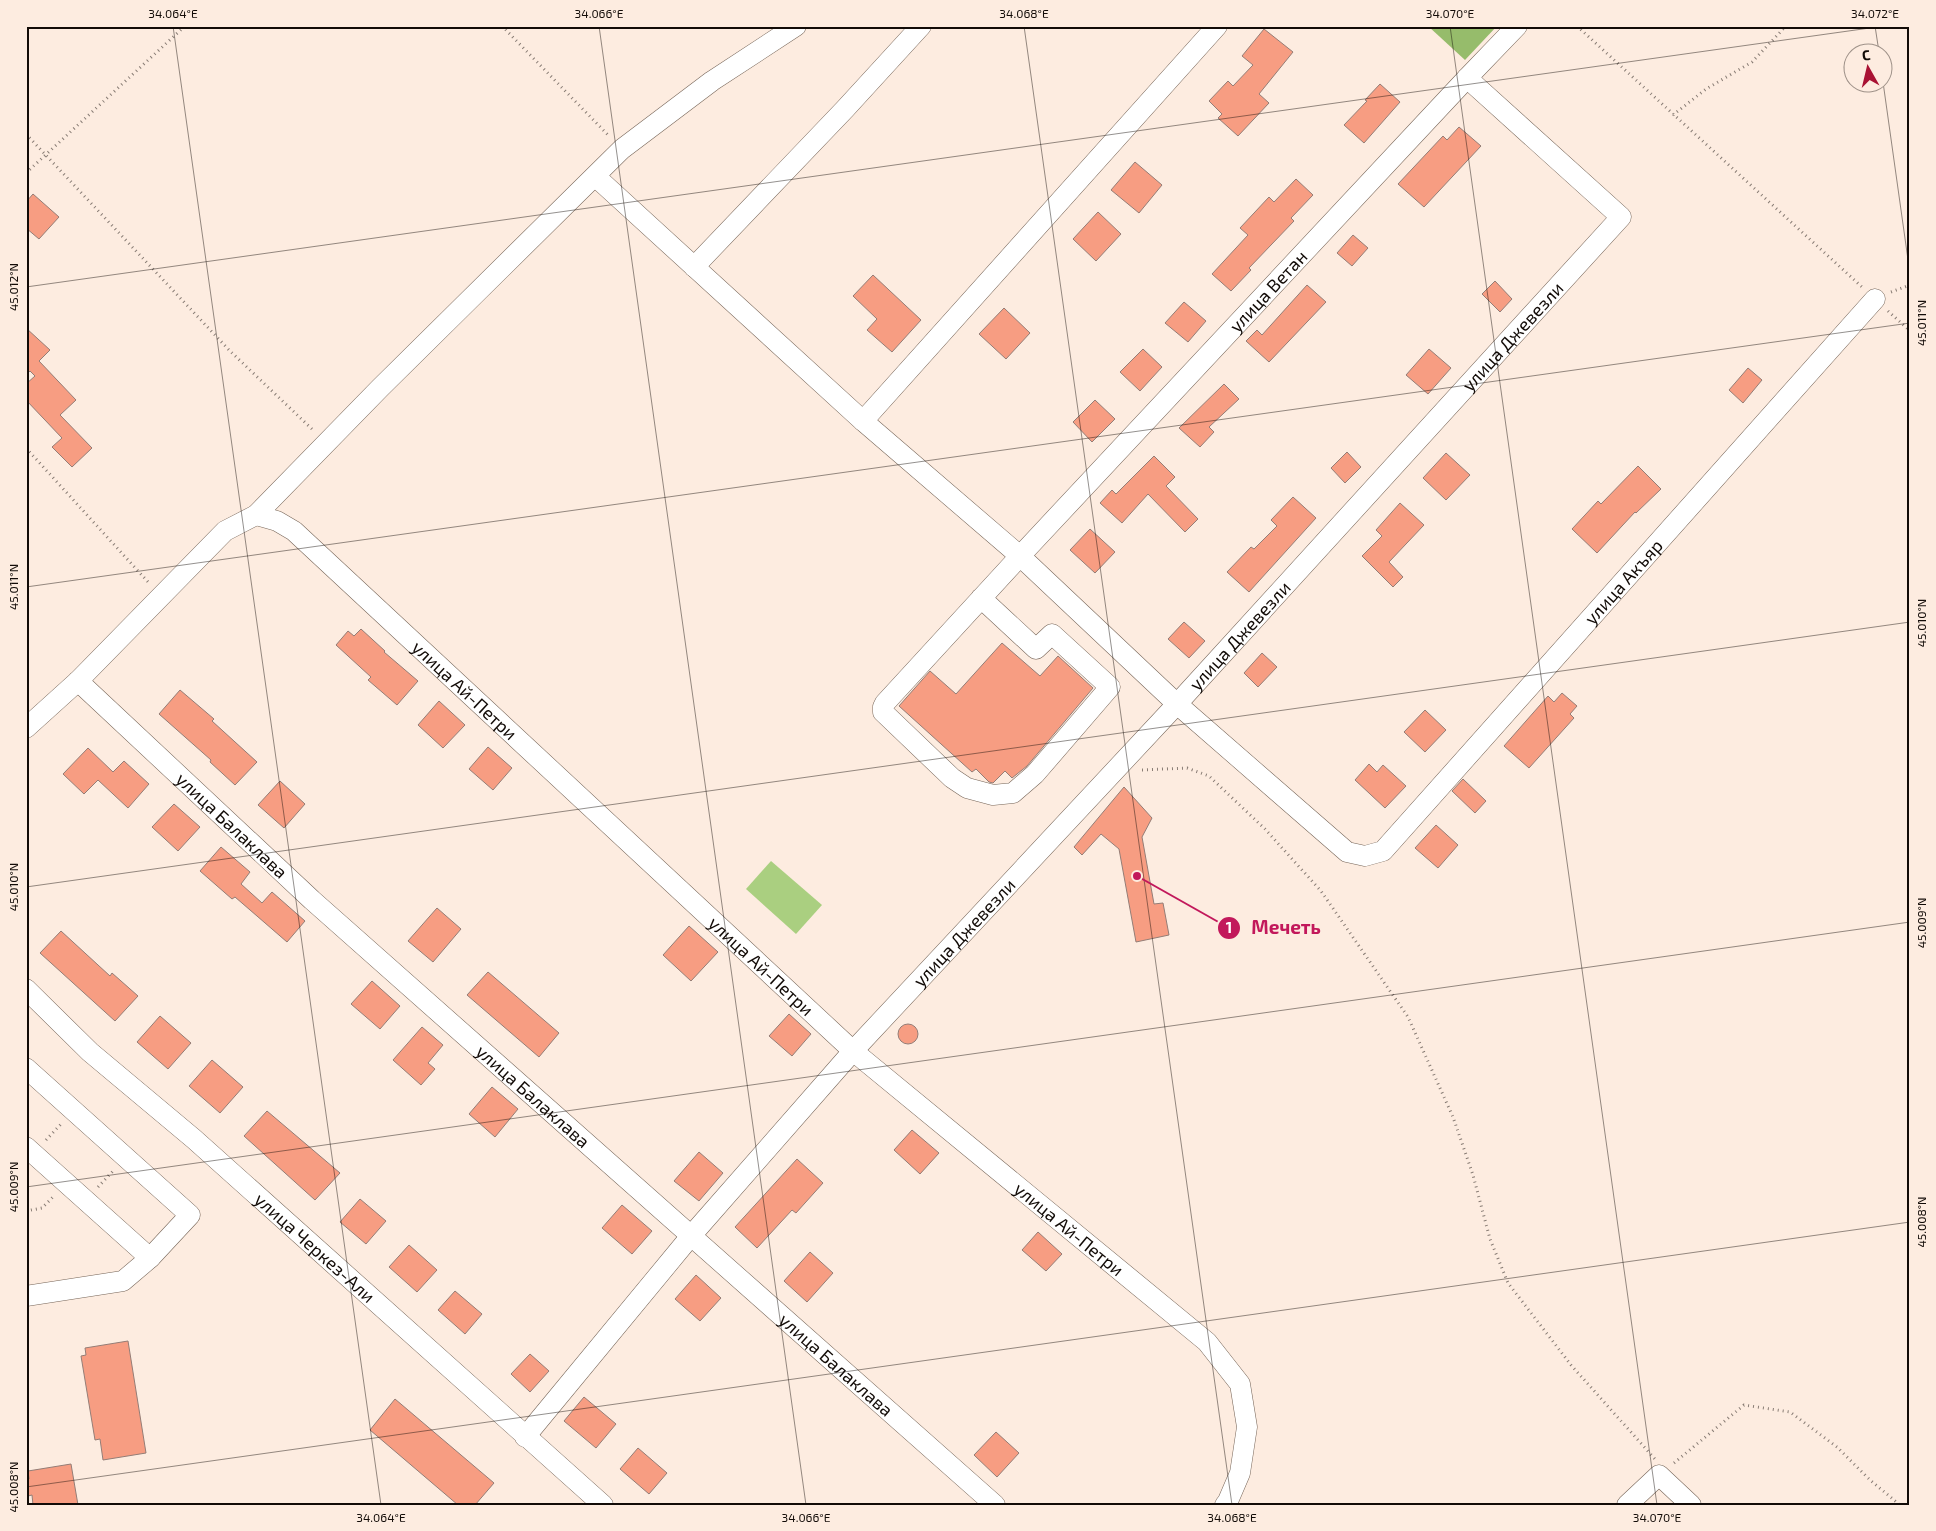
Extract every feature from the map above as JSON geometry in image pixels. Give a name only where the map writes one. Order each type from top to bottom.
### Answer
[{"type":"street","points":[[26,728],[78,681],[225,531],[256,515],[622,149],[712,81],[796,26]]},
{"type":"street","points":[[694,267],[845,109],[921,26]]},
{"type":"street","points":[[863,421],[1217,26]]},
{"type":"street","name":"улица Ветан","points":[[981,598],[1036,649],[1052,634],[1110,687],[1035,774],[1013,792],[993,795],[967,788],[952,778],[883,712],[885,703],[981,598],[1020,556],[1467,78],[1518,26]]},
{"type":"street","name":"улица Джевезли","points":[[525,1437],[690,1236],[853,1051],[1177,704],[1621,217],[1467,78]]},
{"type":"street","points":[[596,177],[863,421],[1020,556],[1177,704]]},
{"type":"street","name":"улица Акъяр","points":[[1177,704],[1347,852],[1365,856],[1384,851],[1875,299]]},
{"type":"street","name":"улица Ай-Петри","points":[[256,515],[277,520],[294,531],[853,1051],[1207,1342],[1240,1384],[1247,1427],[1240,1473],[1228,1501],[1224,1505]]},
{"type":"street","name":"улица Балаклава","points":[[78,681],[312,900],[995,1505]]},
{"type":"street","name":"улица Черкез-Али","points":[[26,989],[90,1052],[194,1139],[603,1505]]},
{"type":"street","points":[[26,1068],[190,1215],[150,1258],[123,1280],[26,1296]]},
{"type":"street","points":[[30,1150],[150,1258]]},
{"type":"street","points":[[1627,1505],[1662,1473],[1690,1505]]},
{"type":"path","points":[[26,173],[185,26]]},
{"type":"path","points":[[502,26],[622,149]]},
{"type":"path","points":[[1577,26],[1910,332]]},
{"type":"path","points":[[1673,115],[1706,89],[1752,62],[1786,26]]},
{"type":"path","points":[[26,134],[230,351],[326,443]]},
{"type":"path","points":[[26,448],[161,596]]},
{"type":"path","points":[[1114,772],[1187,768],[1208,776],[1265,829],[1321,892],[1408,1016],[1453,1117],[1474,1175],[1490,1239],[1508,1283],[1572,1365],[1662,1473],[1744,1404],[1790,1412],[1837,1447],[1870,1480],[1900,1505]]},
{"type":"path","points":[[30,1150],[73,1111]]},
{"type":"path","points":[[86,1200],[126,1157]]},
{"type":"path","points":[[26,1211],[42,1208],[67,1184]]},
{"type":"green space","points":[[1428,26],[1497,26],[1465,60]]},
{"type":"green space","points":[[771,861],[822,905],[796,934],[746,889]]},
{"type":"building","points":[[1264,29],[1293,52],[1259,94],[1269,103],[1238,136],[1218,118],[1222,114],[1209,101],[1228,81],[1233,86],[1253,65],[1242,56]]},
{"type":"building","points":[[1380,84],[1400,102],[1364,143],[1344,125]]},
{"type":"building","points":[[1459,127],[1481,146],[1424,207],[1398,184],[1443,136],[1447,140]]},
{"type":"building","points":[[1135,162],[1162,185],[1139,213],[1111,190]]},
{"type":"building","points":[[1296,179],[1313,195],[1291,218],[1294,221],[1249,268],[1251,270],[1231,291],[1212,274],[1248,235],[1240,228],[1269,197],[1274,202]]},
{"type":"building","points":[[33,194],[59,217],[39,239],[26,228],[26,202]]},
{"type":"building","points":[[1098,212],[1121,234],[1096,261],[1073,239]]},
{"type":"building","points":[[1353,235],[1368,248],[1352,266],[1337,253]]},
{"type":"building","points":[[873,275],[921,320],[892,352],[867,330],[877,319],[853,296]]},
{"type":"building","points":[[1495,281],[1512,299],[1500,312],[1482,294]]},
{"type":"building","points":[[1307,285],[1326,302],[1269,362],[1246,341],[1257,330],[1262,335]]},
{"type":"building","points":[[1184,302],[1206,321],[1188,342],[1165,323]]},
{"type":"building","points":[[1004,308],[1030,333],[1006,359],[979,334]]},
{"type":"building","points":[[26,328],[50,350],[39,361],[76,400],[60,415],[92,448],[72,467],[52,447],[62,438],[26,400],[26,384],[35,376],[30,371],[26,375]]},
{"type":"building","points":[[1143,349],[1162,367],[1140,391],[1120,372]]},
{"type":"building","points":[[1429,349],[1451,368],[1428,394],[1406,375]]},
{"type":"building","points":[[1748,368],[1762,380],[1743,403],[1729,390]]},
{"type":"building","points":[[1224,384],[1239,399],[1209,427],[1214,432],[1200,447],[1179,428]]},
{"type":"building","points":[[1095,400],[1115,419],[1092,442],[1073,422]]},
{"type":"building","points":[[1347,452],[1361,467],[1345,483],[1331,468]]},
{"type":"building","points":[[1446,453],[1470,475],[1446,500],[1423,478]]},
{"type":"building","points":[[1154,456],[1175,477],[1166,486],[1198,519],[1185,532],[1148,494],[1122,523],[1100,503],[1112,490],[1116,494]]},
{"type":"building","points":[[1638,466],[1661,489],[1635,512],[1597,553],[1572,529],[1598,501],[1601,504]]},
{"type":"building","points":[[1293,497],[1316,518],[1249,592],[1227,572],[1251,547],[1254,549],[1277,526],[1271,520]]},
{"type":"building","points":[[1400,503],[1424,525],[1389,562],[1403,577],[1393,587],[1362,556],[1382,536],[1376,530]]},
{"type":"building","points":[[1090,529],[1115,552],[1095,573],[1070,550]]},
{"type":"building","points":[[1184,622],[1205,641],[1189,658],[1168,639]]},
{"type":"building","points":[[361,629],[418,681],[397,705],[368,680],[371,677],[336,645],[348,631],[354,636]]},
{"type":"building","points":[[1002,643],[1040,676],[1058,656],[1093,688],[1027,766],[1012,778],[1005,771],[993,783],[989,782],[976,769],[972,772],[899,706],[930,671],[956,694]]},
{"type":"building","points":[[1262,653],[1277,667],[1258,687],[1244,673]]},
{"type":"building","points":[[180,690],[214,719],[212,721],[257,762],[235,785],[210,762],[211,760],[159,714]]},
{"type":"building","points":[[1562,693],[1577,706],[1570,714],[1574,718],[1529,768],[1504,746],[1548,696],[1554,702]]},
{"type":"building","points":[[439,701],[465,725],[443,748],[418,725]]},
{"type":"building","points":[[1425,710],[1446,730],[1425,752],[1404,732]]},
{"type":"building","points":[[488,747],[512,768],[493,790],[469,769]]},
{"type":"building","points":[[88,748],[113,772],[124,761],[149,784],[128,808],[98,780],[84,794],[63,774]]},
{"type":"building","points":[[1369,764],[1377,772],[1383,765],[1406,786],[1385,808],[1355,780]]},
{"type":"building","points":[[1463,779],[1486,801],[1475,813],[1452,791]]},
{"type":"building","points":[[280,781],[305,804],[284,828],[258,805]]},
{"type":"building","points":[[1124,787],[1152,818],[1142,837],[1154,904],[1163,903],[1169,935],[1136,942],[1119,849],[1101,834],[1082,855],[1074,847]]},
{"type":"building","points":[[174,804],[200,827],[178,851],[152,827]]},
{"type":"building","points":[[1436,825],[1458,845],[1438,868],[1415,848]]},
{"type":"building","points":[[221,847],[250,872],[241,884],[262,903],[272,892],[305,921],[287,942],[235,897],[232,899],[200,871]]},
{"type":"building","points":[[437,908],[461,929],[433,962],[408,941]]},
{"type":"building","points":[[689,926],[718,952],[691,981],[663,955]]},
{"type":"building","points":[[61,931],[110,976],[112,973],[138,996],[115,1021],[40,953]]},
{"type":"building","points":[[488,972],[559,1033],[539,1057],[467,995]]},
{"type":"building","points":[[372,981],[400,1006],[380,1029],[351,1004]]},
{"type":"building","points":[[789,1014],[811,1034],[792,1056],[769,1036]]},
{"type":"building","points":[[160,1016],[191,1043],[168,1069],[137,1042]]},
{"type":"building","points":[[908,1024],[915,1027],[918,1034],[915,1041],[908,1044],[901,1041],[898,1034],[901,1027]]},
{"type":"building","points":[[422,1027],[443,1045],[428,1063],[435,1069],[421,1085],[393,1060]]},
{"type":"building","points":[[212,1060],[243,1087],[220,1113],[189,1086]]},
{"type":"building","points":[[492,1087],[518,1109],[495,1137],[469,1114]]},
{"type":"building","points":[[267,1111],[340,1173],[315,1200],[244,1136]]},
{"type":"building","points":[[912,1130],[939,1153],[920,1174],[894,1150]]},
{"type":"building","points":[[699,1152],[723,1173],[699,1201],[674,1181]]},
{"type":"building","points":[[797,1159],[823,1183],[796,1213],[792,1210],[757,1248],[735,1227]]},
{"type":"building","points":[[360,1199],[386,1221],[366,1244],[340,1222]]},
{"type":"building","points":[[622,1205],[652,1231],[632,1254],[602,1228]]},
{"type":"building","points":[[1038,1232],[1062,1254],[1046,1271],[1022,1250]]},
{"type":"building","points":[[409,1245],[437,1270],[417,1292],[389,1267]]},
{"type":"building","points":[[810,1252],[833,1273],[807,1302],[784,1281]]},
{"type":"building","points":[[696,1275],[721,1298],[700,1321],[675,1299]]},
{"type":"building","points":[[455,1291],[482,1314],[465,1334],[438,1310]]},
{"type":"building","points":[[128,1341],[146,1453],[103,1460],[100,1439],[95,1440],[81,1356],[86,1355],[85,1348]]},
{"type":"building","points":[[530,1354],[549,1371],[530,1392],[511,1374]]},
{"type":"building","points":[[584,1397],[616,1424],[596,1448],[564,1421]]},
{"type":"building","points":[[395,1399],[494,1483],[475,1505],[458,1505],[370,1430]]},
{"type":"building","points":[[996,1432],[1019,1453],[997,1477],[974,1455]]},
{"type":"building","points":[[638,1448],[667,1473],[649,1494],[620,1469]]},
{"type":"building","points":[[71,1464],[78,1505],[33,1505],[32,1495],[28,1496],[26,1479],[29,1479],[28,1471]]},
{"type":"place","name":"Мечеть","points":[[1137,876]]}]
